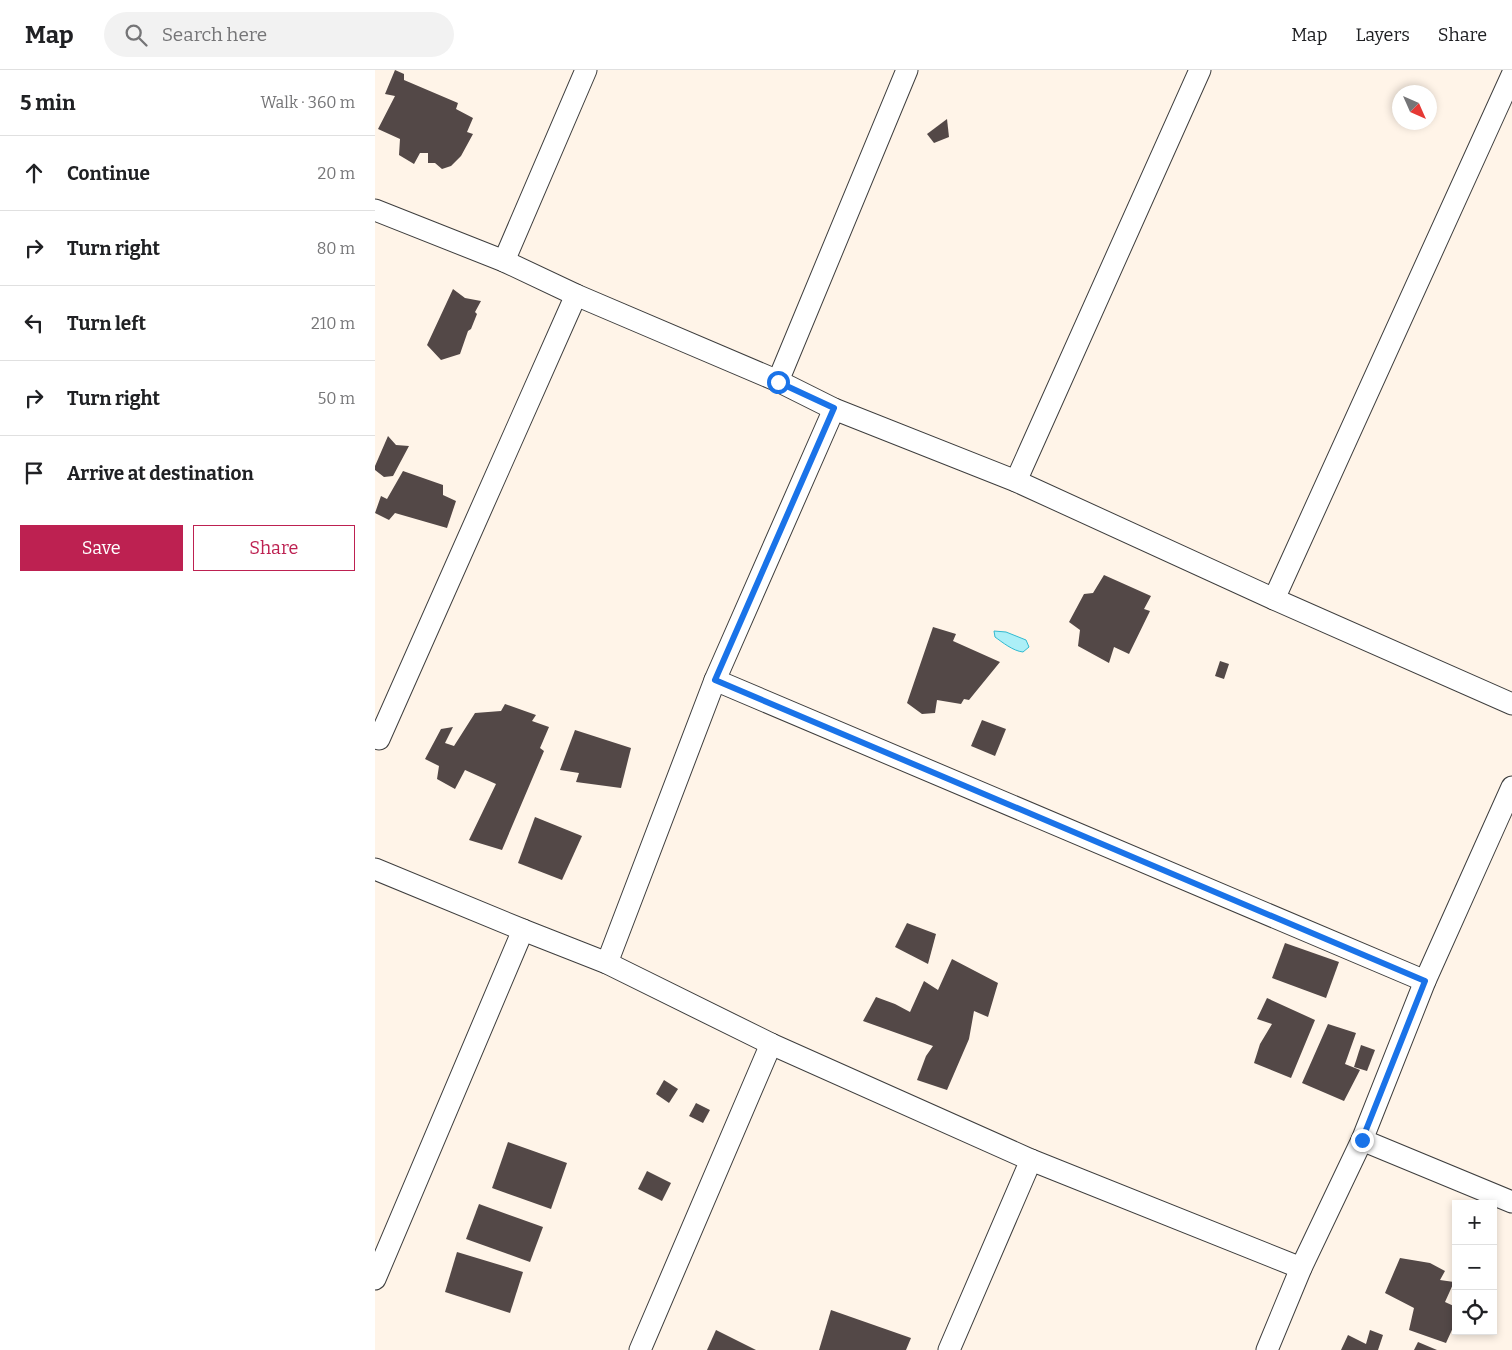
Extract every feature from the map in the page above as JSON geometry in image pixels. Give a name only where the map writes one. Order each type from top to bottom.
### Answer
[{"type":"street","points":[[504,261],[586,70]]},
{"type":"street","points":[[778,382],[907,70]]},
{"type":"street","points":[[1016,481],[1200,70]]},
{"type":"street","points":[[1274,599],[1512,75]]},
{"type":"street","points":[[375,210],[504,261],[576,296],[778,382],[834,408],[1016,481],[1274,599],[1512,704]]},
{"type":"street","points":[[379,739],[576,296]]},
{"type":"street","points":[[607,964],[715,680],[834,408]]},
{"type":"street","points":[[715,680],[1425,981]]},
{"type":"street","points":[[1267,1350],[1301,1268],[1362,1140],[1425,981],[1512,787]]},
{"type":"street","points":[[375,869],[607,964],[771,1044],[1031,1160],[1301,1268]]},
{"type":"street","points":[[375,1279],[523,930]]},
{"type":"street","points":[[640,1350],[771,1044]]},
{"type":"street","points":[[1362,1140],[1512,1202]]},
{"type":"street","points":[[949,1350],[1031,1160]]},
{"type":"water","points":[[994,631],[1006,632],[1026,640],[1029,647],[1023,652],[1015,650],[995,637]]},
{"type":"building","points":[[395,70],[404,74],[404,80],[458,103],[456,109],[473,118],[467,132],[473,134],[461,156],[451,166],[442,169],[435,163],[428,163],[428,153],[420,153],[414,164],[399,155],[400,139],[378,129],[395,96],[385,94]]},
{"type":"building","points":[[947,119],[949,137],[934,143],[927,134]]},
{"type":"building","points":[[453,289],[465,298],[481,301],[475,312],[477,314],[471,329],[468,331],[460,354],[441,360],[427,345]]},
{"type":"building","points":[[388,436],[396,445],[409,446],[393,476],[384,477],[375,470],[375,466]]},
{"type":"building","points":[[403,471],[443,485],[443,495],[456,501],[447,528],[395,513],[389,520],[375,513],[381,496],[387,499]]},
{"type":"building","points":[[1104,575],[1151,596],[1144,609],[1150,611],[1129,654],[1114,647],[1109,663],[1078,646],[1080,630],[1069,622],[1084,594],[1093,593]]},
{"type":"building","points":[[933,627],[956,634],[953,641],[1000,662],[969,700],[964,699],[961,704],[937,700],[935,713],[922,714],[907,703]]},
{"type":"building","points":[[1220,661],[1229,664],[1224,679],[1215,676]]},
{"type":"building","points":[[505,704],[536,715],[532,721],[549,727],[540,748],[544,751],[502,850],[469,840],[496,784],[465,770],[455,789],[437,779],[439,766],[425,759],[441,729],[453,727],[445,743],[454,746],[475,713],[501,711]]},
{"type":"building","points":[[982,720],[1006,729],[995,756],[971,746]]},
{"type":"building","points":[[575,730],[631,748],[621,788],[576,782],[579,773],[560,770]]},
{"type":"building","points":[[535,817],[582,836],[562,880],[518,863]]},
{"type":"building","points":[[907,923],[936,934],[928,964],[895,947]]},
{"type":"building","points":[[1285,943],[1339,962],[1326,998],[1272,978]]},
{"type":"building","points":[[952,959],[998,983],[988,1017],[974,1011],[969,1039],[947,1090],[917,1080],[926,1056],[933,1046],[863,1021],[876,997],[910,1012],[924,981],[938,990]]},
{"type":"building","points":[[1267,998],[1315,1020],[1291,1078],[1254,1063],[1260,1044],[1272,1024],[1257,1019]]},
{"type":"building","points":[[1328,1024],[1356,1033],[1345,1064],[1360,1070],[1344,1101],[1302,1083]]},
{"type":"building","points":[[1361,1045],[1375,1050],[1367,1071],[1354,1067]]},
{"type":"building","points":[[664,1080],[678,1089],[669,1103],[656,1094]]},
{"type":"building","points":[[696,1103],[710,1110],[703,1123],[689,1116]]},
{"type":"building","points":[[508,1142],[567,1163],[551,1209],[492,1188]]},
{"type":"building","points":[[647,1171],[671,1183],[662,1201],[638,1189]]},
{"type":"building","points":[[479,1204],[543,1227],[530,1262],[466,1239]]},
{"type":"building","points":[[457,1252],[523,1272],[510,1313],[445,1292]]},
{"type":"building","points":[[1400,1258],[1430,1263],[1445,1271],[1440,1280],[1452,1282],[1452,1286],[1445,1302],[1452,1305],[1452,1330],[1446,1343],[1409,1330],[1414,1308],[1385,1293]]},
{"type":"building","points":[[831,1310],[911,1338],[906,1350],[819,1350]]},
{"type":"building","points":[[716,1330],[756,1350],[707,1350]]},
{"type":"building","points":[[1370,1330],[1383,1335],[1378,1350],[1341,1350],[1348,1335],[1366,1344]]},
{"type":"building","points":[[1418,1342],[1437,1350],[1414,1350]]},
{"type":"route","points":[[778,382],[834,408],[715,680],[1425,981],[1362,1140]]}]
